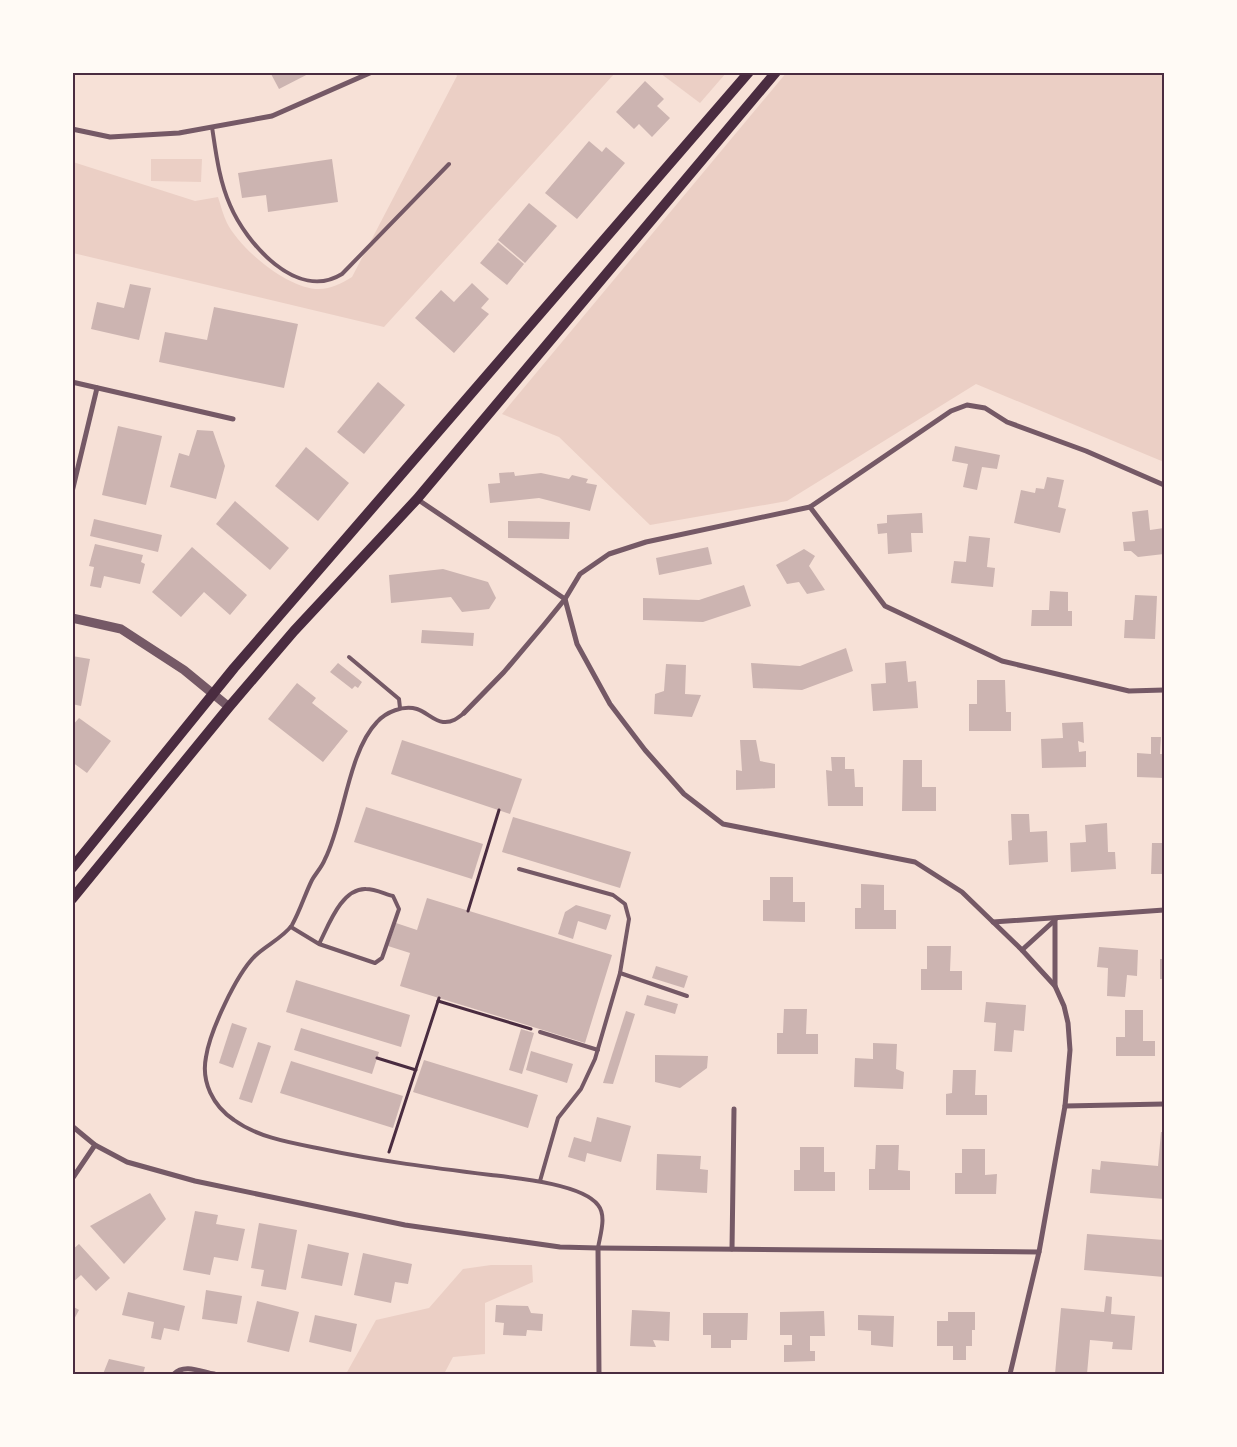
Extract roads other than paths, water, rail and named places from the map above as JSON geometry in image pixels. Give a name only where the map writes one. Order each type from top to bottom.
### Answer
[{"type":"main road","points":[[72,868],[213,694],[749,72]]},
{"type":"main road","points":[[72,899],[229,707],[294,631],[417,499],[776,72]]},
{"type":"street","points":[[72,129],[110,137],[179,133],[272,116],[372,72]]},
{"type":"street","points":[[72,382],[233,419]]},
{"type":"street","points":[[72,492],[97,388]]},
{"type":"street","points":[[464,713],[504,672],[565,599],[580,574],[609,554],[646,542],[810,507],[951,411],[967,405],[985,408],[1007,422],[1086,451],[1164,485]]},
{"type":"street","points":[[417,499],[565,599],[577,644],[610,704],[644,750],[684,794],[723,824],[915,862],[962,892],[1022,950],[1055,986],[1064,1006],[1068,1023],[1070,1050],[1066,1106],[1039,1252],[1010,1374]]},
{"type":"street","points":[[810,507],[885,606],[1002,661],[1129,690],[1164,690]]},
{"type":"street","points":[[72,618],[122,630],[184,670],[229,707]]},
{"type":"street","points":[[993,922],[1164,910]]},
{"type":"street","points":[[1022,950],[1055,919]]},
{"type":"street","points":[[1055,919],[1055,986]]},
{"type":"street","points":[[1066,1106],[1164,1104]]},
{"type":"street","points":[[732,1249],[734,1109]]},
{"type":"street","points":[[72,1126],[95,1145],[127,1162],[195,1182],[405,1225],[482,1237],[560,1246],[598,1248],[1039,1252]]},
{"type":"street","points":[[72,1179],[95,1145]]},
{"type":"street","points":[[598,1248],[600,1374]]},
{"type":"street","points":[[174,1374],[187,1368],[214,1374]]},
{"type":"lane","points":[[212,127],[219,171],[228,203],[248,238],[283,270],[299,278],[314,281],[325,282],[342,274],[448,164]]},
{"type":"lane","points":[[349,657],[399,699],[400,708]]},
{"type":"lane","points":[[464,713],[454,721],[442,722],[417,709],[400,708],[378,720],[368,733],[350,781],[326,859],[313,878],[291,927],[253,958],[239,977],[206,1057],[204,1078],[210,1094],[221,1109],[234,1121],[274,1139],[386,1162],[540,1181],[576,1192],[594,1200],[600,1207],[602,1216],[598,1248]]},
{"type":"lane","points":[[519,869],[613,895],[625,904],[629,919],[620,973],[598,1050],[589,1075],[581,1089],[558,1118],[540,1181]]},
{"type":"lane","points":[[291,927],[319,944],[375,963],[382,958],[399,909],[393,896],[365,889],[353,892],[331,920],[319,944]]},
{"type":"lane","points":[[620,973],[687,996]]},
{"type":"lane","points":[[540,1032],[598,1050]]}]
